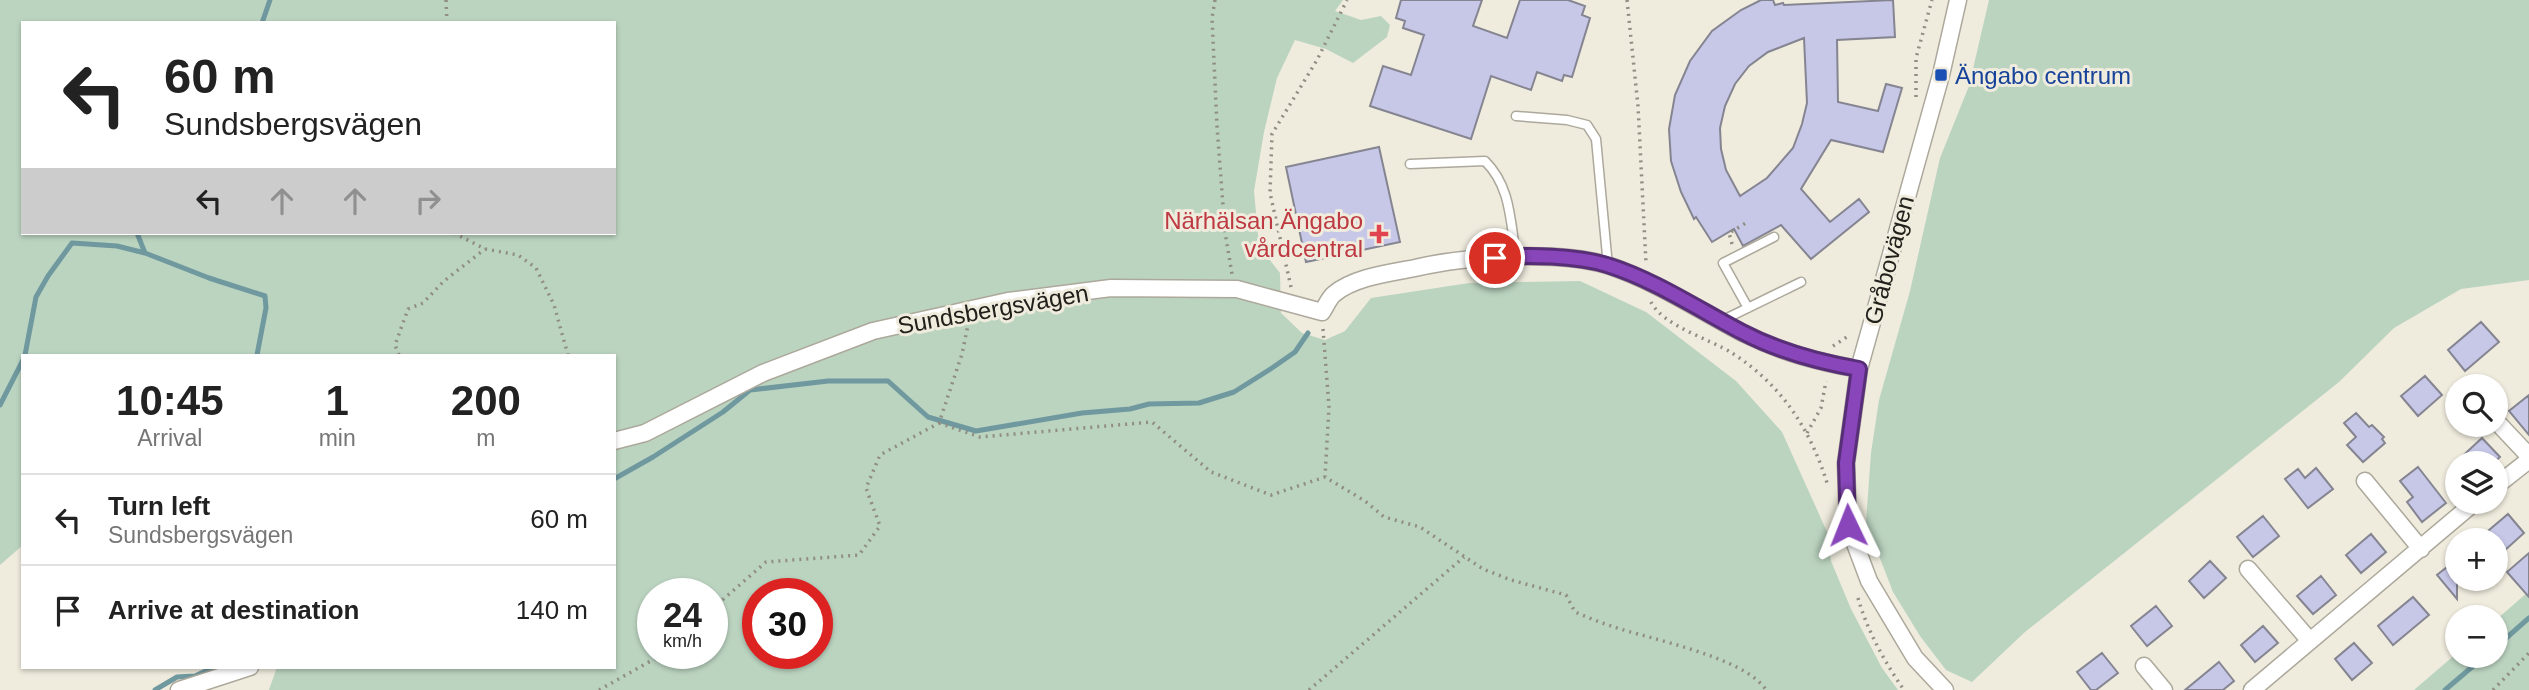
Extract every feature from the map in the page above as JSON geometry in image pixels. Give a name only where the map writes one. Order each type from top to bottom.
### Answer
[{"type":"street","name":"Gråbovägen","points":[[1945,690],[1915,658],[1869,581],[1848,525],[1846,463],[1859,369],[1941,75],[1958,0]]},
{"type":"street","points":[[1322,312],[1334,294],[1352,284],[1428,265],[1516,256],[1589,261],[1608,265],[1688,301],[1745,334],[1810,360],[1859,369]]},
{"type":"street","name":"Sundsbergsvägen","points":[[616,440],[645,433],[763,373],[873,331],[1008,301],[1111,288],[1237,289],[1322,312]]},
{"type":"street","points":[[2508,435],[2529,458],[2508,476]]},
{"type":"street","points":[[2365,481],[2421,549]]},
{"type":"street","points":[[2252,690],[2461,514]]},
{"type":"street","points":[[2248,569],[2310,641]]},
{"type":"street","points":[[2144,666],[2164,690]]},
{"type":"street","points":[[179,690],[244,669]]},
{"type":"lane","points":[[1517,116],[1567,120],[1587,125],[1596,139],[1608,265]]},
{"type":"lane","points":[[1410,164],[1485,161],[1497,173],[1506,195],[1516,256]]},
{"type":"lane","points":[[1748,308],[1723,263],[1774,237]]},
{"type":"lane","points":[[1721,321],[1801,282]]},
{"type":"path","points":[[446,0],[447,21]]},
{"type":"path","points":[[1215,0],[1212,18],[1223,206],[1230,270],[1237,289]]},
{"type":"path","points":[[1291,287],[1270,193],[1272,134],[1317,60],[1347,0]]},
{"type":"path","points":[[1916,106],[1916,58],[1932,0]]},
{"type":"path","points":[[1737,256],[1729,233],[1746,223]]},
{"type":"path","points":[[458,235],[485,249],[518,255],[536,268],[554,305],[568,354]]},
{"type":"path","points":[[399,354],[395,345],[408,309],[423,303],[444,281],[485,249]]},
{"type":"path","points":[[728,595],[766,562],[859,555],[880,526],[866,488],[880,455],[940,421],[962,354],[972,309]]},
{"type":"path","points":[[1322,312],[1329,407],[1325,477]]},
{"type":"path","points":[[1807,433],[1821,408],[1832,348],[1854,331]]},
{"type":"path","points":[[940,421],[979,437],[1152,422],[1211,472],[1271,495],[1325,477]]},
{"type":"path","points":[[1325,477],[1384,516],[1420,527],[1483,569],[1511,580],[1566,594],[1575,612],[1611,626],[1695,651],[1743,670],[1762,683],[1766,690]]},
{"type":"path","points":[[1309,690],[1464,557]]},
{"type":"path","points":[[2493,690],[2529,653]]},
{"type":"path","points":[[599,690],[637,669]]},
{"type":"green space","points":[[0,0],[1343,0],[1335,11],[1361,20],[1381,16],[1390,25],[1387,37],[1353,63],[1326,49],[1295,40],[1277,78],[1264,132],[1254,191],[1259,246],[1280,273],[1281,313],[1302,333],[1325,340],[1345,331],[1371,298],[1469,283],[1580,281],[1646,312],[1736,381],[1782,432],[1828,534],[1831,561],[1851,609],[1882,668],[1898,690],[269,690],[276,669],[616,669],[616,354],[21,354],[21,547],[0,565]]},
{"type":"green space","points":[[1989,0],[2529,0],[2529,280],[2461,289],[2394,328],[2339,382],[2025,632],[1972,682],[1946,670],[1920,636],[1893,592],[1866,522],[1871,453],[1879,400],[1910,291],[1940,158],[1969,86]]},
{"type":"green space","points":[[2529,591],[2529,690],[2414,690],[2445,663],[2445,668],[2508,668],[2508,609]]},
{"type":"building","points":[[1401,0],[1482,0],[1473,26],[1507,38],[1520,0],[1568,0],[1585,6],[1582,15],[1590,18],[1572,77],[1564,75],[1562,81],[1537,72],[1531,90],[1491,76],[1471,139],[1370,106],[1383,66],[1411,75],[1424,35],[1403,28],[1405,21],[1396,18]]},
{"type":"building","points":[[1761,0],[1773,0],[1775,5],[1784,5],[1893,0],[1895,37],[1837,40],[1838,102],[1878,111],[1886,84],[1902,88],[1883,152],[1831,140],[1801,189],[1830,222],[1859,199],[1869,212],[1811,259],[1781,225],[1743,246],[1734,229],[1712,242],[1696,217],[1694,219],[1681,192],[1671,161],[1669,129],[1675,95],[1690,61],[1712,31],[1741,10]],"holes":[[[1804,38],[1807,103],[1793,148],[1767,178],[1740,196],[1726,170],[1720,128],[1725,106],[1735,84],[1749,66],[1768,52]]]},
{"type":"building","points":[[1379,147],[1400,242],[1306,262],[1286,167]]},
{"type":"building","points":[[2481,322],[2499,342],[2465,371],[2448,350]]},
{"type":"building","points":[[2425,376],[2442,395],[2418,416],[2401,396]]},
{"type":"building","points":[[2529,395],[2529,435],[2509,411]]},
{"type":"building","points":[[2356,413],[2369,427],[2372,425],[2384,437],[2382,439],[2385,443],[2363,462],[2347,445],[2356,437],[2344,423]]},
{"type":"building","points":[[2482,438],[2494,451],[2468,451]]},
{"type":"building","points":[[2418,467],[2445,504],[2422,522],[2407,502],[2413,497],[2400,481]]},
{"type":"building","points":[[2316,468],[2333,489],[2308,508],[2285,479],[2298,469],[2305,478]]},
{"type":"building","points":[[2508,514],[2524,533],[2508,547],[2508,528],[2492,528]]},
{"type":"building","points":[[2263,516],[2279,536],[2253,557],[2237,537]]},
{"type":"building","points":[[2371,534],[2386,552],[2361,573],[2346,555]]},
{"type":"building","points":[[2529,553],[2529,597],[2508,573]]},
{"type":"building","points":[[2210,561],[2226,578],[2204,598],[2189,581]]},
{"type":"building","points":[[2445,569],[2445,585],[2437,575]]},
{"type":"building","points":[[2321,576],[2336,595],[2313,614],[2297,596]]},
{"type":"building","points":[[2413,597],[2429,615],[2393,645],[2378,626]]},
{"type":"building","points":[[2156,606],[2172,626],[2147,646],[2131,626]]},
{"type":"building","points":[[2263,626],[2278,643],[2255,662],[2241,645]]},
{"type":"building","points":[[2354,643],[2372,663],[2352,680],[2335,659]]},
{"type":"building","points":[[2102,653],[2118,673],[2096,690],[2091,690],[2077,672]]},
{"type":"building","points":[[2219,662],[2234,681],[2223,690],[2185,690]]},
{"type":"waterway","points":[[263,21],[270,0]]},
{"type":"waterway","points":[[138,235],[145,253],[265,296],[266,308],[257,354]]},
{"type":"waterway","points":[[25,354],[36,297],[72,243],[117,246],[145,253]]},
{"type":"waterway","points":[[616,478],[723,412],[750,390],[828,381],[888,381],[928,417],[976,431],[1149,404],[1199,403],[1234,392],[1272,368],[1295,352],[1308,333]]},
{"type":"waterway","points":[[0,405],[21,364]]},
{"type":"waterway","points":[[2508,636],[2529,618]]},
{"type":"waterway","points":[[2445,690],[2471,668]]},
{"type":"waterway","points":[[155,690],[177,677],[195,676],[210,669]]},
{"type":"place","name":"Ängabo centrum","points":[[1941,75]]},
{"type":"place","name":"Närhälsan Ängabo vårdcentral","points":[[1379,234]]},
{"type":"route","points":[[1495,258],[1516,256],[1589,261],[1608,265],[1688,301],[1745,334],[1810,360],[1859,369],[1846,463],[1848,525]]}]
